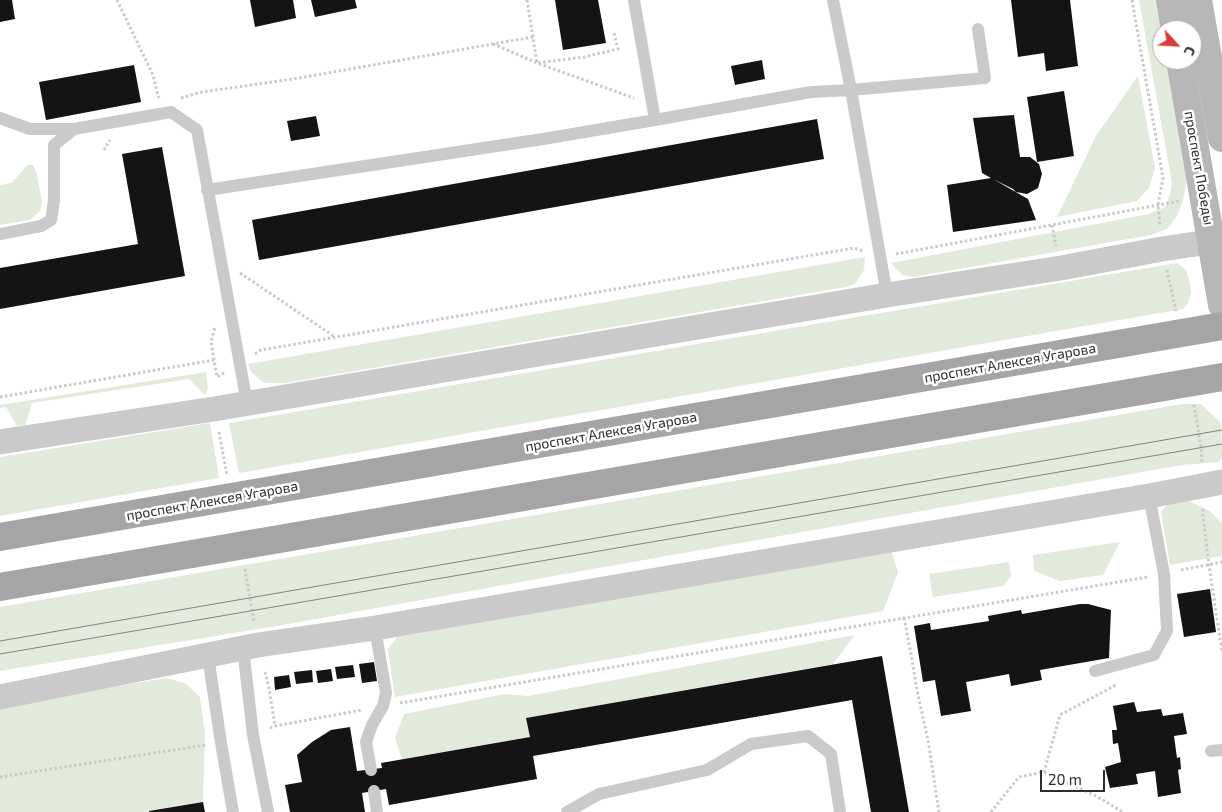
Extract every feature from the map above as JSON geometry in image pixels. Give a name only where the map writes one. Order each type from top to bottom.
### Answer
[{"type":"main road","points":[[1170,0],[1173,20]]},
{"type":"main road","name":"проспект Победы","points":[[1198,0],[1222,138]]},
{"type":"main road","name":"проспект Победы","points":[[1182,70],[1217,241],[1222,305]]},
{"type":"main road","name":"проспект Алексея Угарова","points":[[0,537],[1222,326]]},
{"type":"main road","points":[[0,587],[1222,377]]},
{"type":"street","points":[[0,442],[214,409],[1217,241]]},
{"type":"street","points":[[0,697],[243,648],[375,628],[1213,484]]},
{"type":"lane","points":[[634,0],[655,120]]},
{"type":"lane","points":[[833,0],[851,90],[887,295]]},
{"type":"lane","points":[[207,190],[543,139],[811,92],[985,78],[978,29]]},
{"type":"lane","points":[[0,118],[30,129],[74,129],[168,108],[197,130],[247,403]]},
{"type":"lane","points":[[0,234],[41,226],[51,220],[54,201],[54,145],[74,129]]},
{"type":"lane","points":[[1095,671],[1154,655],[1167,631],[1164,574],[1149,496]]},
{"type":"lane","points":[[371,770],[366,742],[372,725],[383,706],[386,693],[375,628]]},
{"type":"lane","points":[[243,648],[254,735],[268,812]]},
{"type":"lane","points":[[208,656],[233,812]]},
{"type":"lane","points":[[567,812],[599,794],[706,770],[751,744],[808,736],[831,754],[840,812]]},
{"type":"lane","points":[[374,791],[377,812]]},
{"type":"path","points":[[117,0],[154,75],[158,96],[168,108],[202,92],[293,79],[533,37]]},
{"type":"path","points":[[527,0],[537,62]]},
{"type":"path","points":[[0,397],[214,360],[217,377],[261,350],[854,248],[880,256],[1158,205],[1163,178],[1132,0]]},
{"type":"path","points":[[537,62],[584,57],[618,48],[614,33]]},
{"type":"path","points":[[492,44],[652,104]]},
{"type":"path","points":[[1162,249],[1181,333]]},
{"type":"path","points":[[220,260],[335,337]]},
{"type":"path","points":[[1190,382],[1201,448],[1213,484],[1203,517],[1222,652]]},
{"type":"path","points":[[254,735],[275,726],[383,706],[1164,574],[1222,562]]},
{"type":"path","points":[[904,618],[928,740],[939,812]]},
{"type":"path","points":[[1044,772],[1060,716],[1116,684]]},
{"type":"path","points":[[0,777],[221,743]]},
{"type":"path","points":[[991,812],[1019,777],[1044,772],[1096,796],[1123,812]]},
{"type":"green space","points":[[1139,0],[1164,0],[1163,20],[1152,20],[1152,70],[1174,70],[1189,169],[1183,200],[1177,216],[1167,229],[1151,235],[914,277],[903,275],[891,263],[1149,214],[1165,207],[1172,183]]},
{"type":"green space","points":[[1138,76],[1155,168],[1149,188],[1137,201],[1057,217],[1096,136]]},
{"type":"green space","points":[[27,165],[33,165],[37,174],[42,202],[40,211],[30,220],[0,225],[0,185],[12,183]]},
{"type":"green space","points":[[865,257],[864,270],[855,284],[846,287],[285,383],[264,383],[251,372],[248,364]]},
{"type":"green space","points":[[1177,263],[1186,270],[1191,292],[1188,303],[1183,309],[239,473],[229,423]]},
{"type":"green space","points":[[206,372],[208,388],[205,395],[189,379],[32,403],[25,425],[17,426],[6,407],[0,408],[0,405]]},
{"type":"green space","points":[[1182,404],[1201,404],[1221,423],[1222,457],[1219,462],[1182,465],[277,626],[0,671],[0,607]]},
{"type":"green space","points":[[210,423],[219,478],[0,516],[0,457]]},
{"type":"green space","points":[[1171,501],[1189,501],[1210,511],[1222,523],[1222,556],[1170,565],[1161,512]]},
{"type":"green space","points":[[1120,542],[1103,575],[1060,581],[1034,571],[1033,555]]},
{"type":"green space","points":[[891,551],[898,572],[883,611],[395,697],[388,649],[397,637]]},
{"type":"green space","points":[[1009,562],[1011,576],[1003,586],[933,597],[929,574]]},
{"type":"green space","points":[[855,635],[833,664],[527,718],[530,737],[402,759],[395,738],[404,714],[504,694],[528,696]]},
{"type":"green space","points":[[166,678],[185,683],[200,697],[205,733],[203,802],[143,812],[0,812],[0,706]]},
{"type":"building","points":[[0,0],[12,0],[15,19],[0,22]]},
{"type":"building","points":[[250,0],[293,0],[296,18],[255,27]]},
{"type":"building","points":[[311,0],[355,0],[357,8],[315,17]]},
{"type":"building","points":[[555,0],[598,0],[606,43],[563,50]]},
{"type":"building","points":[[1011,0],[1070,0],[1078,66],[1046,71],[1044,53],[1018,57]]},
{"type":"building","points":[[762,60],[765,79],[735,85],[731,66]]},
{"type":"building","points":[[134,65],[141,102],[46,120],[39,82]]},
{"type":"building","points":[[1064,91],[1074,156],[1037,162],[1027,97]]},
{"type":"building","points":[[1014,115],[1020,157],[1030,157],[1039,164],[1042,174],[1038,188],[1027,194],[1016,192],[993,179],[1028,199],[1036,220],[953,232],[947,185],[991,178],[982,173],[973,118]]},
{"type":"building","points":[[316,116],[320,136],[291,141],[287,121]]},
{"type":"building","points":[[817,119],[824,159],[259,260],[252,220]]},
{"type":"building","points":[[162,147],[185,276],[0,309],[0,268],[138,244],[122,154]]},
{"type":"building","points":[[1210,589],[1216,632],[1184,637],[1177,594]]},
{"type":"building","points":[[1088,604],[1111,610],[1109,658],[1040,670],[1042,680],[1011,686],[1009,674],[966,682],[971,711],[941,716],[935,680],[923,682],[914,626],[930,623],[931,630],[989,621],[988,616],[1021,610],[1022,614]]},
{"type":"building","points":[[882,656],[909,812],[871,812],[852,700],[533,756],[537,779],[389,805],[386,789],[362,793],[365,812],[290,812],[285,785],[302,782],[297,755],[312,742],[331,730],[350,727],[357,771],[382,768],[381,763],[530,737],[526,718]]},
{"type":"building","points":[[374,662],[377,681],[362,683],[359,664]]},
{"type":"building","points":[[353,665],[355,677],[337,679],[335,667]]},
{"type":"building","points":[[331,669],[333,681],[318,683],[316,671]]},
{"type":"building","points":[[312,670],[313,682],[296,684],[294,672]]},
{"type":"building","points":[[289,675],[291,687],[275,690],[274,677]]},
{"type":"building","points":[[1134,702],[1137,712],[1161,709],[1163,716],[1183,713],[1187,734],[1174,736],[1177,758],[1180,757],[1181,769],[1178,770],[1181,793],[1158,797],[1155,771],[1136,774],[1138,784],[1110,788],[1105,767],[1121,762],[1118,743],[1113,744],[1112,730],[1117,730],[1113,706]]},
{"type":"building","points":[[203,802],[205,812],[149,812],[149,811]]},
{"type":"tram line","points":[[0,641],[1222,430]]},
{"type":"tram line","points":[[0,654],[1222,444]]}]
